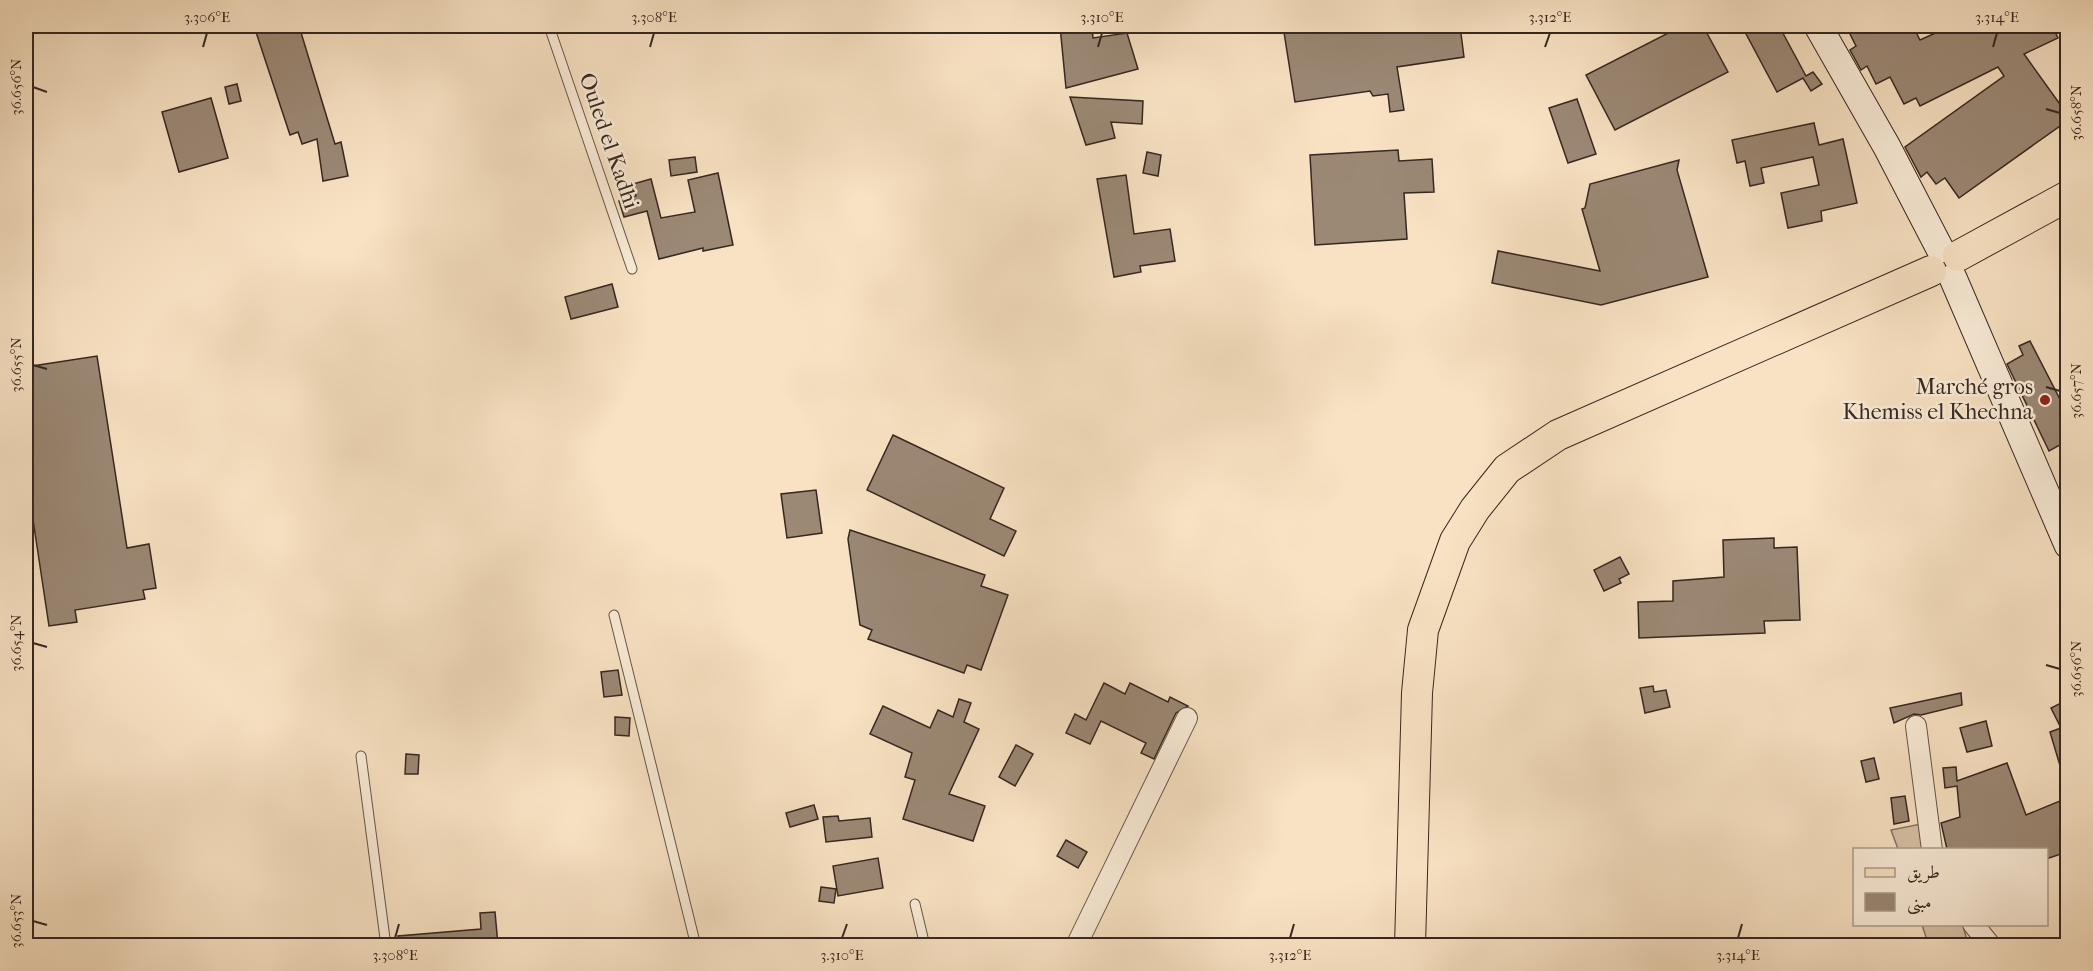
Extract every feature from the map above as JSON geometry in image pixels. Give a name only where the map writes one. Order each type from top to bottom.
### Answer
[{"type":"main road","points":[[1818,26],[1887,147],[1946,263],[2067,545]]},
{"type":"main road","points":[[1410,945],[1417,693],[1423,630],[1455,541],[1475,509],[1507,469],[1558,435],[1946,263],[2067,196]]},
{"type":"street","points":[[1076,945],[1187,718]]},
{"type":"street","points":[[1916,726],[1932,848]]},
{"type":"street","points":[[1975,926],[1991,945]]},
{"type":"lane","name":"Ouled el Kadhi","points":[[549,26],[632,268]]},
{"type":"lane","points":[[614,615],[695,942],[708,945]]},
{"type":"lane","points":[[361,756],[386,945]]},
{"type":"lane","points":[[915,904],[925,945]]},
{"type":"shaded area","points":[[1926,823],[1940,848],[1898,848],[1891,830]]},
{"type":"shaded area","points":[[1922,926],[1963,926],[1966,937],[1977,945],[1932,945],[1927,940]]},
{"type":"building","points":[[254,26],[299,26],[335,144],[341,142],[348,176],[323,181],[317,139],[302,144],[298,132],[290,135]]},
{"type":"building","points":[[1060,26],[1092,26],[1093,38],[1127,33],[1138,69],[1066,88]]},
{"type":"building","points":[[1283,26],[1460,26],[1464,57],[1397,67],[1404,110],[1390,112],[1388,94],[1373,96],[1370,91],[1295,102]]},
{"type":"building","points":[[1682,26],[1703,26],[1728,72],[1615,130],[1586,75]]},
{"type":"building","points":[[1753,26],[1779,26],[1806,76],[1813,72],[1822,84],[1811,91],[1803,78],[1777,92],[1744,30]]},
{"type":"building","points":[[1846,26],[1913,26],[1920,40],[1951,26],[2052,26],[2058,38],[2024,54],[2067,114],[2067,121],[1959,198],[1945,178],[1936,184],[1927,172],[1921,177],[1905,147],[2004,76],[1998,67],[1920,106],[1916,98],[1904,104],[1890,77],[1876,84],[1867,66],[1861,70],[1850,50],[1856,46]]},
{"type":"building","points":[[237,84],[241,101],[229,104],[225,87]]},
{"type":"building","points":[[1070,97],[1143,101],[1142,124],[1111,122],[1115,138],[1086,145]]},
{"type":"building","points":[[211,98],[228,158],[179,172],[162,112]]},
{"type":"building","points":[[1577,99],[1596,154],[1568,163],[1549,108]]},
{"type":"building","points":[[1814,123],[1819,145],[1843,139],[1857,203],[1821,211],[1822,221],[1788,228],[1781,193],[1819,185],[1813,157],[1761,168],[1764,183],[1750,186],[1745,161],[1737,163],[1732,140]]},
{"type":"building","points":[[1398,150],[1399,161],[1432,159],[1434,192],[1404,193],[1407,239],[1315,245],[1310,155]]},
{"type":"building","points":[[1147,152],[1161,155],[1158,176],[1143,173]]},
{"type":"building","points":[[695,157],[697,172],[671,176],[669,160]]},
{"type":"building","points":[[1679,160],[1677,170],[1708,277],[1601,305],[1492,283],[1498,251],[1600,271],[1582,209],[1585,208],[1590,184]]},
{"type":"building","points":[[718,173],[733,245],[703,251],[703,248],[659,259],[647,211],[624,217],[619,201],[636,196],[633,184],[651,179],[661,218],[695,212],[688,180]]},
{"type":"building","points":[[1126,175],[1134,234],[1170,229],[1175,261],[1140,266],[1141,272],[1114,277],[1097,179]]},
{"type":"building","points":[[612,284],[618,307],[571,319],[565,297]]},
{"type":"building","points":[[2030,341],[2067,413],[2067,441],[2049,451],[2007,364],[2023,355],[2019,346]]},
{"type":"building","points":[[97,356],[127,548],[149,544],[156,588],[143,590],[145,599],[75,610],[77,622],[49,626],[26,473],[26,367]]},
{"type":"building","points":[[893,435],[1004,488],[990,519],[1016,531],[1004,556],[867,490]]},
{"type":"building","points":[[816,490],[822,533],[787,538],[781,494]]},
{"type":"building","points":[[850,530],[985,575],[981,586],[1008,595],[981,670],[967,665],[964,673],[868,639],[872,630],[860,625],[848,539]]},
{"type":"building","points":[[1774,538],[1774,548],[1797,547],[1800,620],[1764,621],[1765,633],[1639,638],[1638,602],[1673,601],[1673,581],[1724,577],[1723,540]]},
{"type":"building","points":[[1620,557],[1629,574],[1619,579],[1621,583],[1604,591],[1594,570]]},
{"type":"building","points":[[618,670],[622,695],[604,697],[601,672]]},
{"type":"building","points":[[1104,683],[1125,694],[1130,683],[1168,702],[1170,697],[1188,706],[1176,713],[1154,759],[1141,753],[1146,743],[1101,721],[1090,744],[1066,733],[1075,714],[1086,720]]},
{"type":"building","points":[[1653,686],[1654,692],[1666,690],[1670,707],[1645,713],[1640,688]]},
{"type":"building","points":[[1961,693],[1962,705],[1921,715],[1914,714],[1894,723],[1890,708]]},
{"type":"building","points":[[959,699],[971,703],[964,722],[979,729],[949,794],[985,806],[973,841],[903,819],[915,780],[905,777],[912,753],[870,734],[883,706],[930,728],[938,710],[953,717]]},
{"type":"building","points":[[2067,700],[2067,778],[2064,779],[2050,732],[2061,728],[2051,708]]},
{"type":"building","points":[[615,717],[630,718],[629,736],[615,735]]},
{"type":"building","points":[[1986,721],[1992,746],[1967,752],[1960,728]]},
{"type":"building","points":[[1016,745],[1033,754],[1015,786],[999,777]]},
{"type":"building","points":[[406,754],[419,755],[418,774],[405,774]]},
{"type":"building","points":[[1874,758],[1879,779],[1866,782],[1861,761]]},
{"type":"building","points":[[2007,763],[2026,815],[2067,798],[2067,852],[2048,858],[2048,848],[1947,848],[1941,823],[1960,817],[1957,786],[1945,788],[1943,768],[1956,767],[1957,781]]},
{"type":"building","points":[[1905,796],[1909,821],[1894,824],[1891,798]]},
{"type":"building","points":[[814,805],[818,819],[790,827],[786,813]]},
{"type":"building","points":[[838,816],[839,821],[870,818],[872,837],[826,842],[823,817]]},
{"type":"building","points":[[1066,840],[1087,852],[1078,868],[1057,856]]},
{"type":"building","points":[[878,858],[883,888],[838,896],[833,866]]},
{"type":"building","points":[[821,887],[836,889],[834,903],[819,901]]},
{"type":"building","points":[[495,912],[498,945],[399,945],[398,936],[481,929],[480,913]]},
{"type":"place","name":"Marché gros Khemiss el Khechna","points":[[2045,400]]}]
